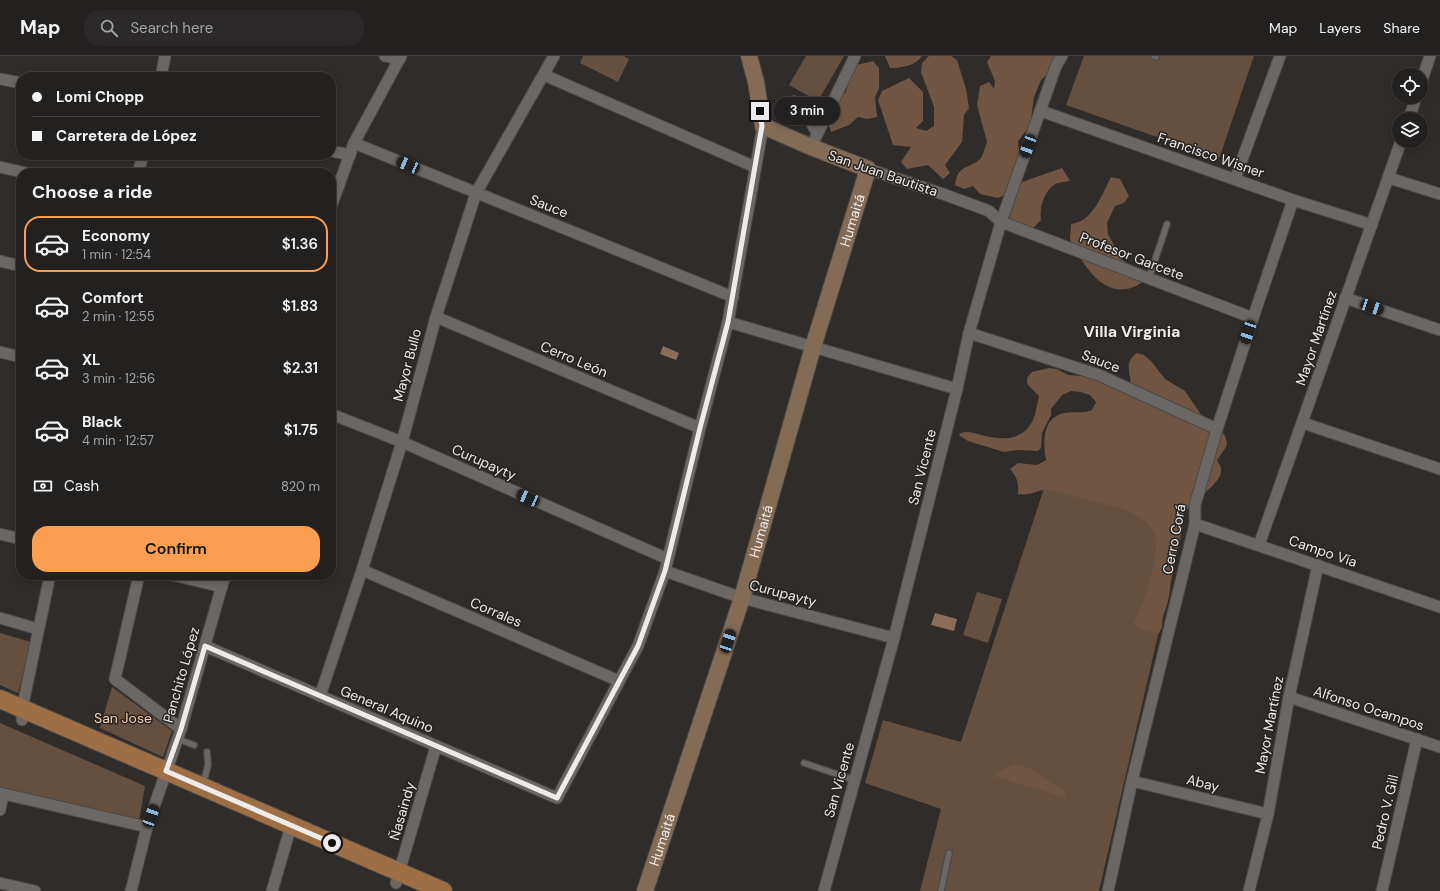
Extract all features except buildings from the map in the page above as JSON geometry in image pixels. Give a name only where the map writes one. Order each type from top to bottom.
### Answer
[{"type":"main road","points":[[0,699],[22,714],[289,831],[398,878],[442,891]]},
{"type":"main road","points":[[0,711],[22,714]]},
{"type":"main road","points":[[165,777],[202,787],[289,831]]},
{"type":"main road","points":[[398,878],[414,891]]},
{"type":"street","points":[[162,72],[165,56]]},
{"type":"street","points":[[336,193],[354,143],[400,57],[385,56]]},
{"type":"street","name":"Mayor Bullo","points":[[320,696],[362,570],[402,442],[436,317],[476,193],[554,56]]},
{"type":"street","points":[[619,681],[638,646],[665,571],[728,322],[762,126],[756,82],[749,56]]},
{"type":"street","points":[[814,142],[856,56]]},
{"type":"street","name":"San Vicente","points":[[824,891],[894,638],[957,389],[969,333],[1001,222],[1056,66],[1062,56]]},
{"type":"street","points":[[1235,179],[1280,56]]},
{"type":"street","points":[[1426,68],[1430,56]]},
{"type":"street","points":[[544,75],[755,167]]},
{"type":"street","points":[[0,79],[16,82]]},
{"type":"street","name":"Francisco Wisner","points":[[1041,111],[1293,200],[1372,225]]},
{"type":"street","name":"San Juan Bautista","points":[[762,126],[814,142],[868,169],[989,211],[1001,222]]},
{"type":"street","name":"Sauce","points":[[354,143],[733,297]]},
{"type":"street","name":"Mayor Martínez","points":[[1259,545],[1399,148]]},
{"type":"street","points":[[336,151],[350,155]]},
{"type":"street","points":[[0,167],[16,171]]},
{"type":"street","name":"Humaitá","points":[[645,891],[742,598],[813,347],[868,169]]},
{"type":"street","points":[[1389,178],[1440,194]]},
{"type":"street","name":"Cerro Corá","points":[[1108,891],[1132,781],[1195,524],[1196,505],[1217,429],[1293,200]]},
{"type":"street","name":"Profesor Garcete","points":[[1001,222],[1253,318]]},
{"type":"street","points":[[0,261],[16,265]]},
{"type":"street","points":[[1345,298],[1440,330]]},
{"type":"street","name":"Cerro León","points":[[436,317],[700,428]]},
{"type":"street","points":[[728,322],[957,389]]},
{"type":"street","name":"Sauce","points":[[969,333],[1099,375],[1217,429]]},
{"type":"street","points":[[0,352],[16,356]]},
{"type":"street","name":"Curupayty","points":[[336,416],[402,442],[668,559]]},
{"type":"street","points":[[1303,423],[1440,469]]},
{"type":"street","name":"Campo Vía","points":[[1195,524],[1440,607]]},
{"type":"street","points":[[0,534],[16,538]]},
{"type":"street","name":"Mayor Martínez","points":[[1249,891],[1268,814],[1289,697],[1318,565]]},
{"type":"street","name":"Corrales","points":[[362,570],[619,681]]},
{"type":"street","name":"Curupayty","points":[[665,571],[742,598],[894,638]]},
{"type":"street","points":[[22,714],[49,580]]},
{"type":"street","points":[[139,580],[115,679],[179,734]]},
{"type":"street","points":[[193,580],[222,587]]},
{"type":"street","name":"Panchito López","points":[[131,891],[147,827],[179,734],[224,580]]},
{"type":"street","points":[[0,618],[38,629]]},
{"type":"street","name":"General Aquino","points":[[205,646],[557,798],[619,681]]},
{"type":"street","name":"Alfonso Ocampos","points":[[1289,697],[1440,747]]},
{"type":"street","name":"Pedro V. Gill","points":[[1382,891],[1417,740]]},
{"type":"street","name":"Ñasaindy","points":[[398,878],[436,746]]},
{"type":"street","name":"Abay","points":[[1132,781],[1268,814]]},
{"type":"street","points":[[0,810],[2,794],[147,827]]},
{"type":"street","points":[[272,891],[289,831]]},
{"type":"street","points":[[0,883],[35,891]]},
{"type":"lane","points":[[794,99],[814,142]]},
{"type":"lane","points":[[1149,278],[1167,224]]},
{"type":"lane","points":[[179,734],[194,745]]},
{"type":"lane","points":[[202,787],[208,765],[207,752]]},
{"type":"lane","points":[[804,762],[854,780]]},
{"type":"lane","points":[[941,891],[949,853]]},
{"type":"green space","points":[[583,56],[624,56],[629,59],[618,82],[580,63]]},
{"type":"green space","points":[[806,56],[844,56],[818,101],[789,85]]},
{"type":"green space","points":[[1084,56],[1254,56],[1219,159],[1066,105]]},
{"type":"green space","points":[[1045,485],[1183,527],[1099,891],[920,891],[941,809],[865,783],[883,720],[961,742]]},
{"type":"green space","points":[[977,592],[1002,599],[988,643],[963,635]]},
{"type":"green space","points":[[0,633],[31,642],[18,693],[0,685]]},
{"type":"green space","name":"San Jose","points":[[112,687],[172,731],[163,757],[100,728]]},
{"type":"green space","points":[[0,723],[145,786],[139,820],[0,788]]},
{"type":"shaded area","points":[[885,56],[922,56],[916,62],[908,66],[890,68]]},
{"type":"shaded area","points":[[929,56],[951,56],[957,60],[966,89],[969,108],[964,115],[962,142],[945,165],[950,173],[943,179],[928,165],[907,169],[901,162],[911,147],[893,145],[878,100],[882,91],[909,78],[923,92],[923,121],[916,128],[926,131],[934,126],[934,107],[921,72],[922,63]]},
{"type":"shaded area","points":[[991,56],[1060,56],[1056,66],[1041,80],[1034,97],[1030,126],[1018,141],[1020,159],[1007,194],[998,198],[980,194],[973,186],[964,189],[955,185],[960,171],[980,159],[987,142],[977,105],[980,86],[989,82],[994,89],[995,81],[987,62]]},
{"type":"shaded area","points":[[873,61],[879,68],[879,88],[875,97],[877,117],[867,119],[858,117],[849,125],[831,132],[828,123],[831,106],[846,92],[852,66]]},
{"type":"shaded area","points":[[1062,168],[1070,181],[1056,184],[1050,188],[1043,201],[1041,220],[1029,232],[1009,221],[1012,205],[1022,182]]},
{"type":"shaded area","points":[[1111,177],[1120,179],[1129,196],[1124,203],[1115,206],[1107,223],[1108,234],[1122,260],[1141,271],[1146,280],[1136,286],[1126,289],[1109,287],[1094,276],[1087,268],[1070,241],[1071,224],[1079,222],[1091,213]]},
{"type":"shaded area","points":[[663,346],[679,353],[676,360],[660,354]]},
{"type":"shaded area","points":[[1137,353],[1144,355],[1151,361],[1165,379],[1185,391],[1202,416],[1219,428],[1225,436],[1227,443],[1217,460],[1221,468],[1220,476],[1211,487],[1188,508],[1182,518],[1177,538],[1178,545],[1168,602],[1159,633],[1141,630],[1134,624],[1147,592],[1152,575],[1155,555],[1156,538],[1149,524],[1123,509],[1047,489],[1030,494],[1018,494],[1017,480],[1010,469],[1018,463],[1037,465],[1046,460],[1044,446],[1046,432],[1051,420],[1064,413],[1092,410],[1096,402],[1090,395],[1071,391],[1062,395],[1051,409],[1051,415],[1042,433],[1041,448],[1038,451],[1017,450],[1004,452],[968,441],[959,434],[970,432],[988,437],[1010,438],[1017,436],[1029,427],[1036,411],[1039,396],[1027,383],[1027,378],[1032,372],[1049,368],[1057,369],[1068,375],[1081,376],[1131,386],[1129,364]]},
{"type":"shaded area","points":[[935,613],[957,619],[954,631],[931,625]]},
{"type":"shaded area","points":[[1014,765],[1024,766],[1036,772],[1047,781],[1064,790],[1067,798],[994,776],[1001,770]]},
{"type":"district","name":"Villa Virginia","points":[[1132,331]]},
{"type":"route","points":[[332,843],[166,771],[181,729],[205,646],[557,798],[638,646],[665,571],[728,322],[762,126],[760,111]]}]
